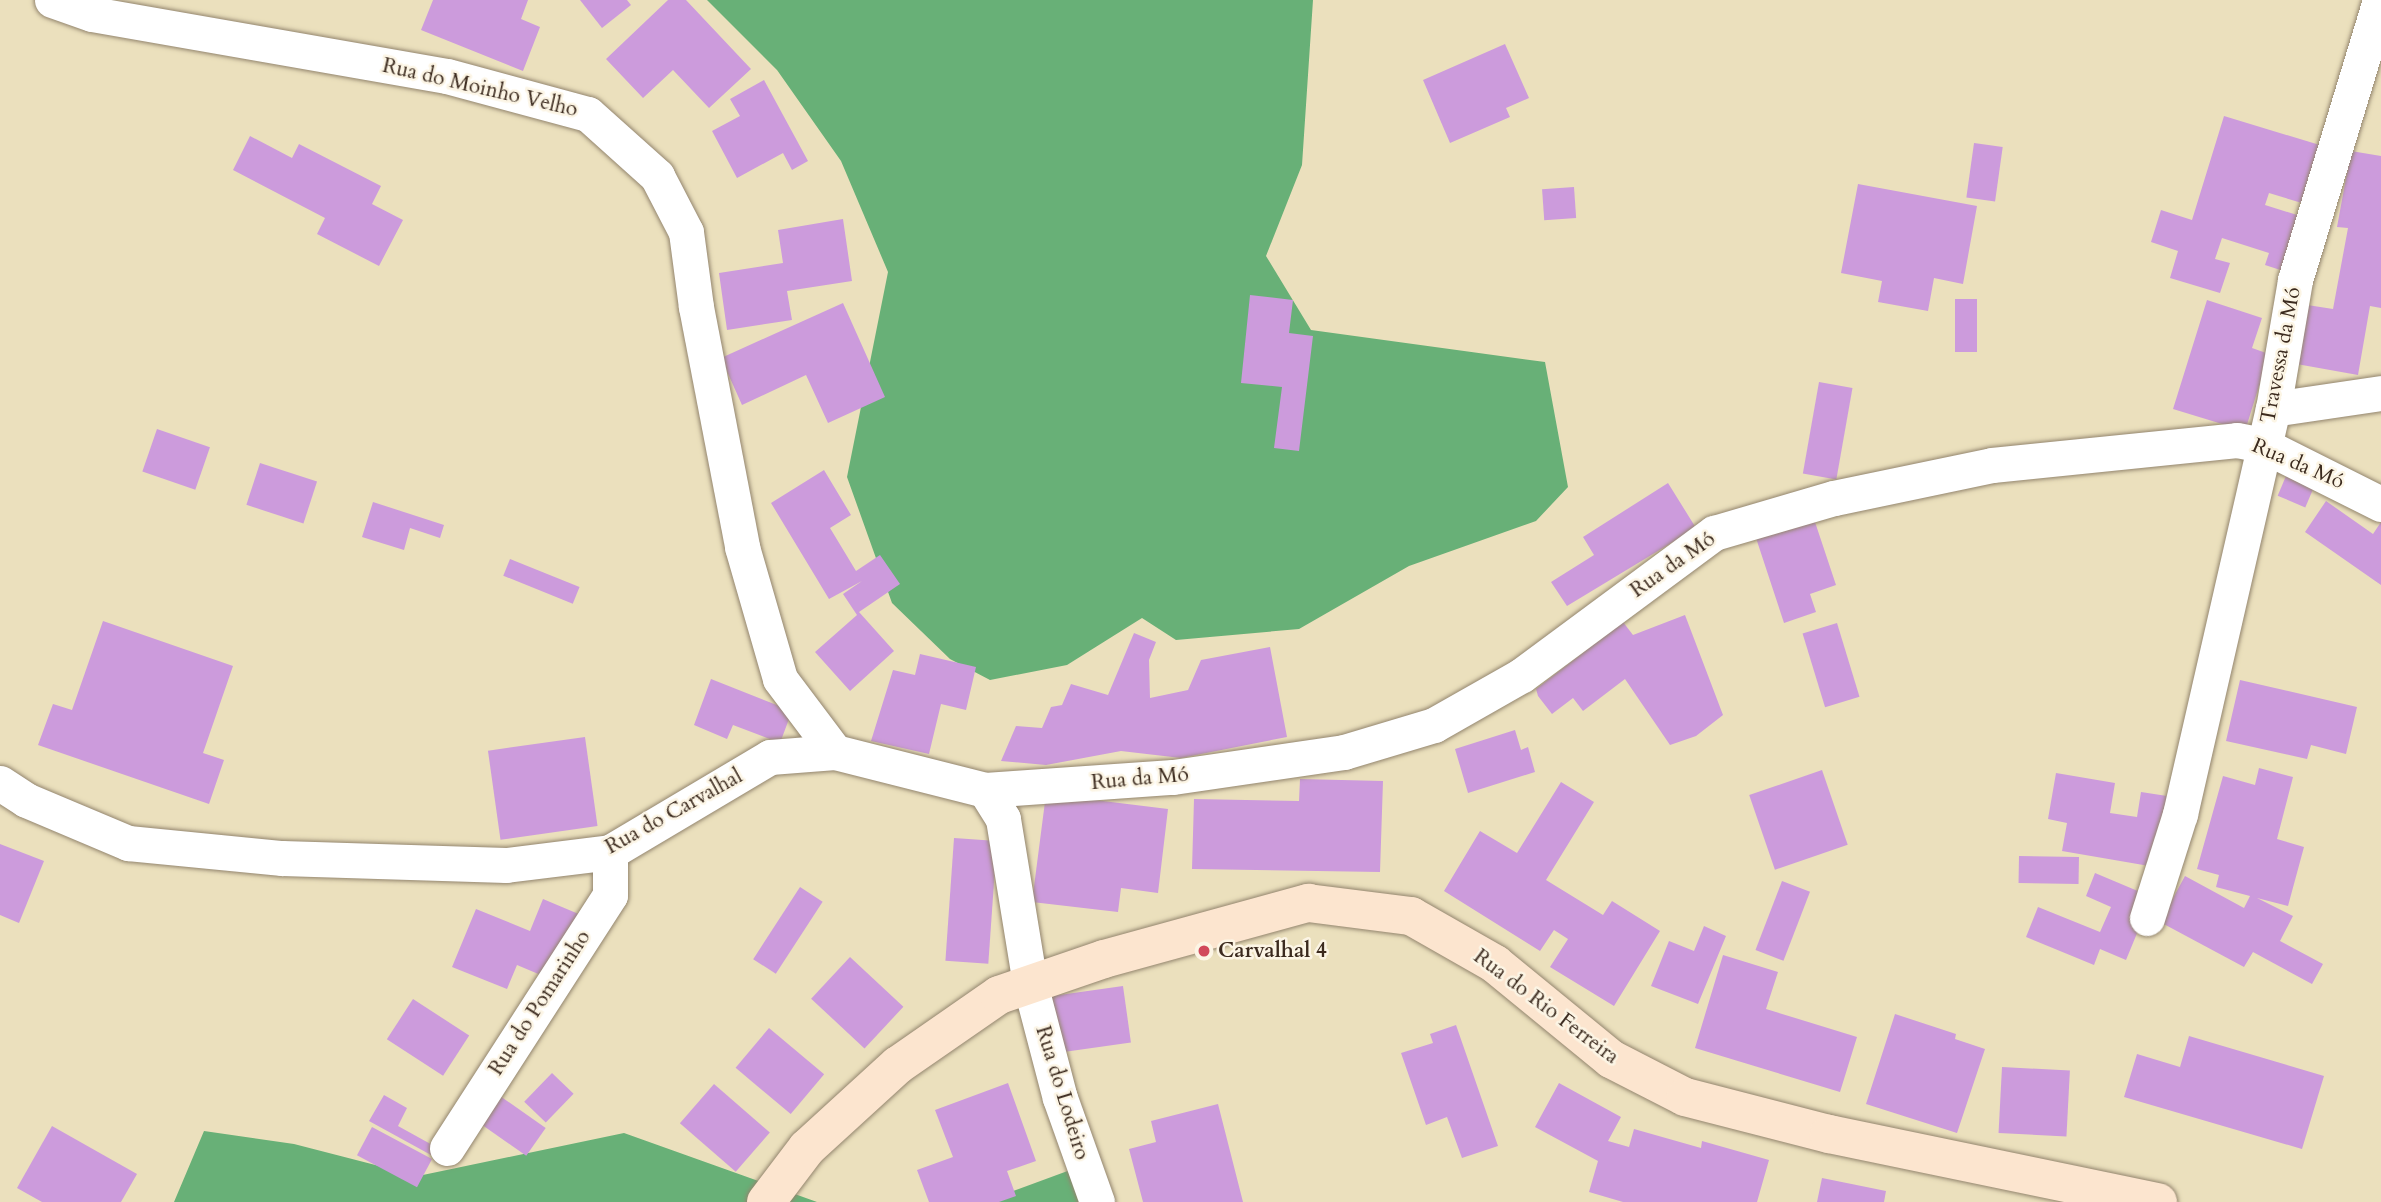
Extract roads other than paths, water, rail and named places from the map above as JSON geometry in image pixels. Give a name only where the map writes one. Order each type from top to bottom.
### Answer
[{"type":"street","name":"Rua do Moinho Velho","points":[[52,0],[92,14],[447,76],[588,114],[657,176],[686,232],[696,307],[742,547],[780,679],[835,752]]},
{"type":"street","name":"Travessa da Mó","points":[[2147,918],[2180,814],[2273,409],[2295,280],[2380,0]]},
{"type":"street","points":[[2273,409],[2381,393]]},
{"type":"street","name":"Rua da Mó","points":[[985,790],[1173,777],[1344,752],[1434,725],[1522,676],[1714,533],[1835,498],[1992,465],[2237,440],[2263,445],[2381,504]]},
{"type":"street","name":"Rua do Carvalhal","points":[[0,783],[26,800],[128,843],[282,858],[506,865],[610,852],[770,757],[835,752],[985,790]]},
{"type":"street","points":[[985,790],[1003,819],[1030,984]]},
{"type":"street","name":"Rua do Pomarinho","points":[[447,1148],[610,895],[610,852]]},
{"type":"street","name":"Rua do Rio Ferreira","points":[[766,1202],[807,1148],[898,1065],[999,995],[1104,959],[1308,903],[1411,916],[1495,964],[1611,1059],[1685,1097],[1829,1134],[2158,1202]]},
{"type":"street","name":"Rua do Lodeiro","points":[[1030,984],[1060,1098],[1097,1202]]},
{"type":"place","name":"Carvalhal 4","points":[[1204,951]]}]
